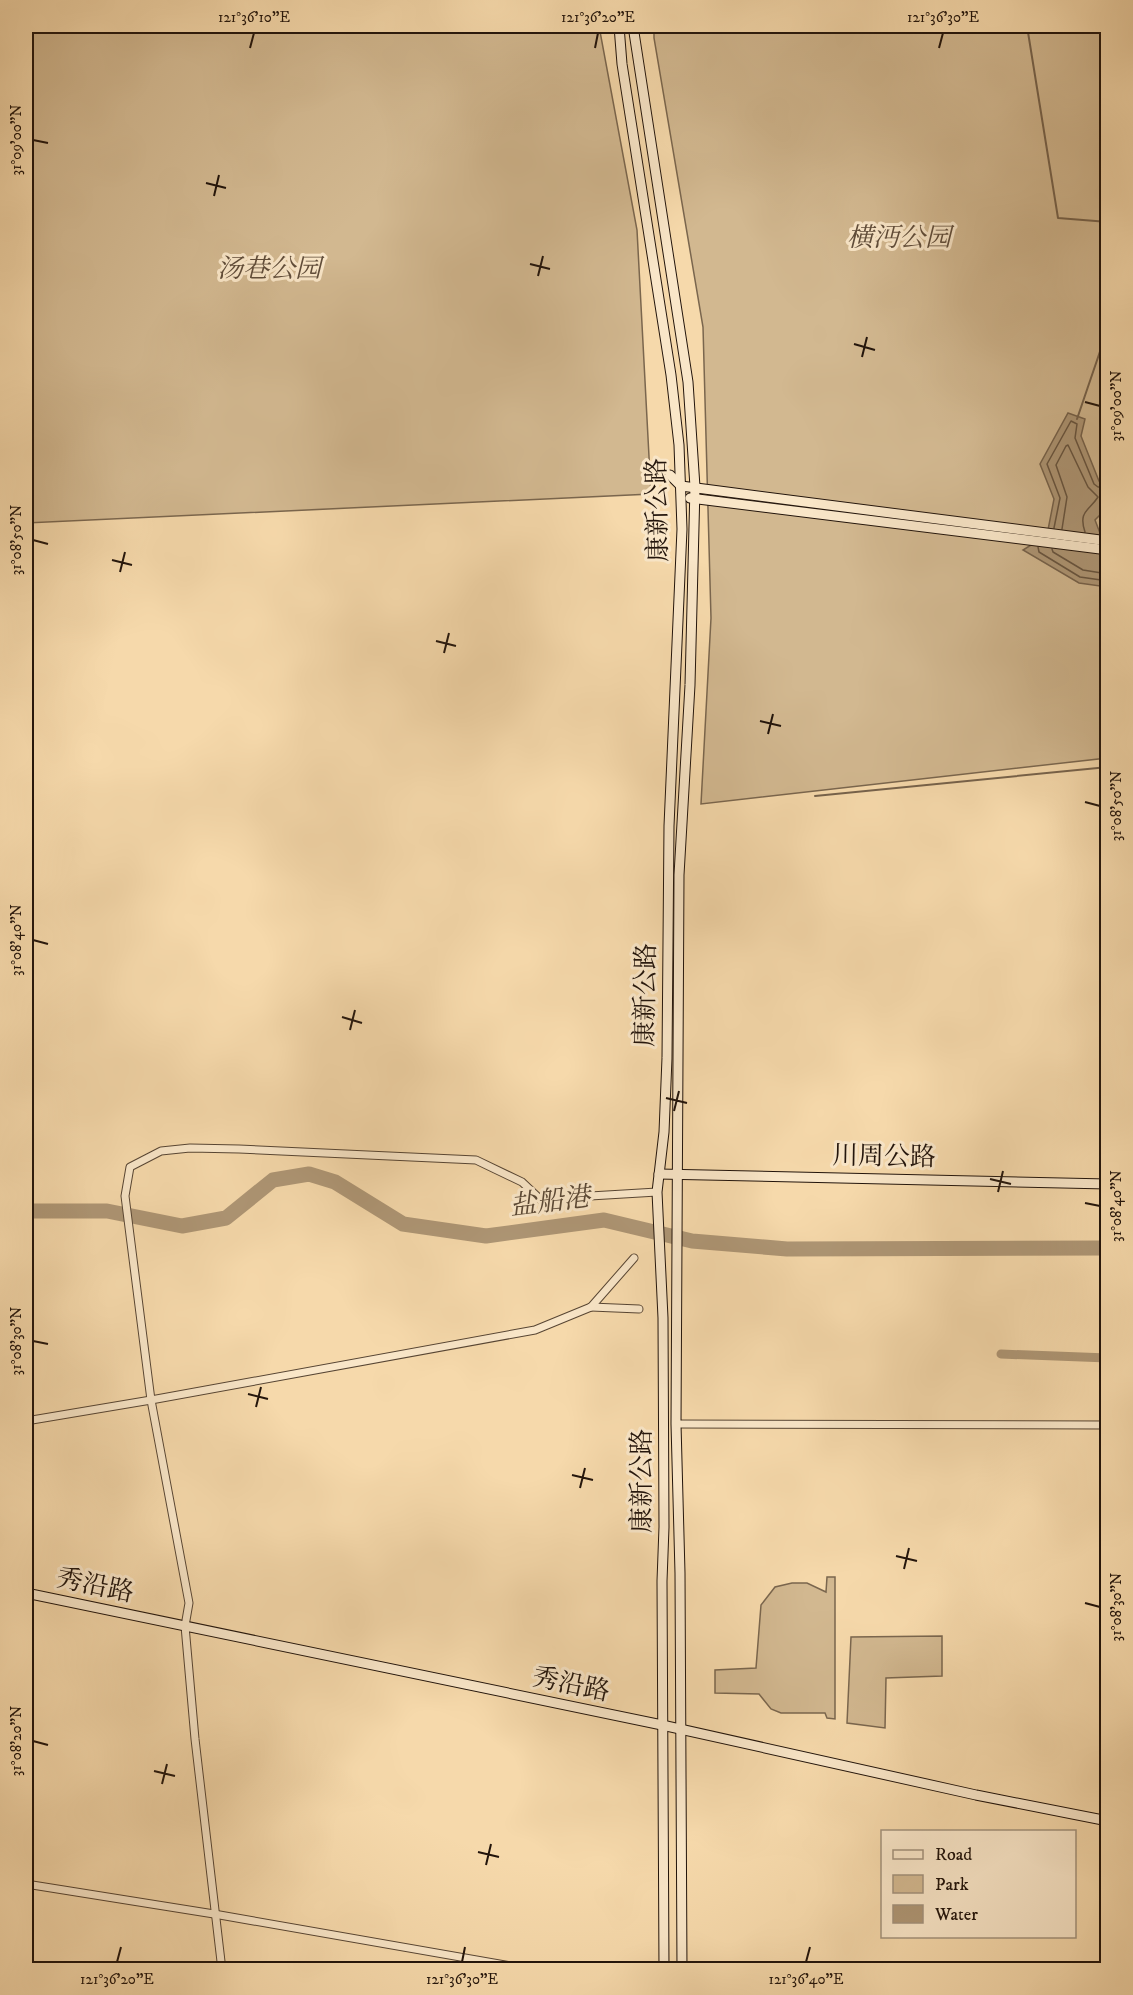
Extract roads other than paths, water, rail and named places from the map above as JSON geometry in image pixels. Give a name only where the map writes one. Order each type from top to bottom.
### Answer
[{"type":"main road","name":"康新公路","points":[[633,26],[688,382],[695,488],[690,685],[679,875],[676,1424],[680,1573],[682,1970]]},
{"type":"main road","name":"康新公路","points":[[619,28],[622,64],[670,364],[681,486],[682,550],[669,826],[667,1058],[657,1192],[663,1318],[664,1970]]},
{"type":"main road","points":[[670,475],[681,486],[1107,541]]},
{"type":"main road","points":[[681,497],[1107,550]]},
{"type":"main road","name":"川周公路","points":[[659,1174],[1107,1184]]},
{"type":"main road","name":"秀沿路","points":[[26,1593],[663,1725],[976,1795],[1107,1821]]},
{"type":"street","points":[[222,1970],[195,1739],[185,1626],[189,1603],[151,1400],[124,1196],[130,1167],[161,1150],[190,1148],[477,1160],[522,1182],[540,1199],[657,1192]]},
{"type":"street","points":[[591,1307],[634,1258]]},
{"type":"street","points":[[26,1421],[535,1330],[591,1307],[639,1310]]},
{"type":"street","points":[[676,1424],[1107,1425]]},
{"type":"street","points":[[26,1884],[214,1914],[534,1970]]},
{"type":"water","points":[[1068,413],[1085,419],[1081,436],[1099,481],[1107,482],[1107,508],[1095,520],[1103,541],[1107,543],[1107,587],[1079,583],[1023,550],[1047,535],[1054,499],[1040,464]]},
{"type":"waterway","points":[[1027,26],[1058,218],[1108,222]]},
{"type":"waterway","points":[[1077,419],[1108,328]]},
{"type":"waterway","points":[[815,796],[1108,767]]},
{"type":"waterway","name":"盐船港","points":[[26,1211],[107,1211],[182,1226],[226,1218],[273,1180],[309,1174],[335,1182],[403,1224],[486,1236],[604,1220],[692,1241],[787,1249],[1108,1248]]},
{"type":"waterway","points":[[1001,1354],[1108,1358]]},
{"type":"park label","name":"横沔公园","points":[[899,238]]},
{"type":"park label","name":"汤巷公园","points":[[269,269]]}]
